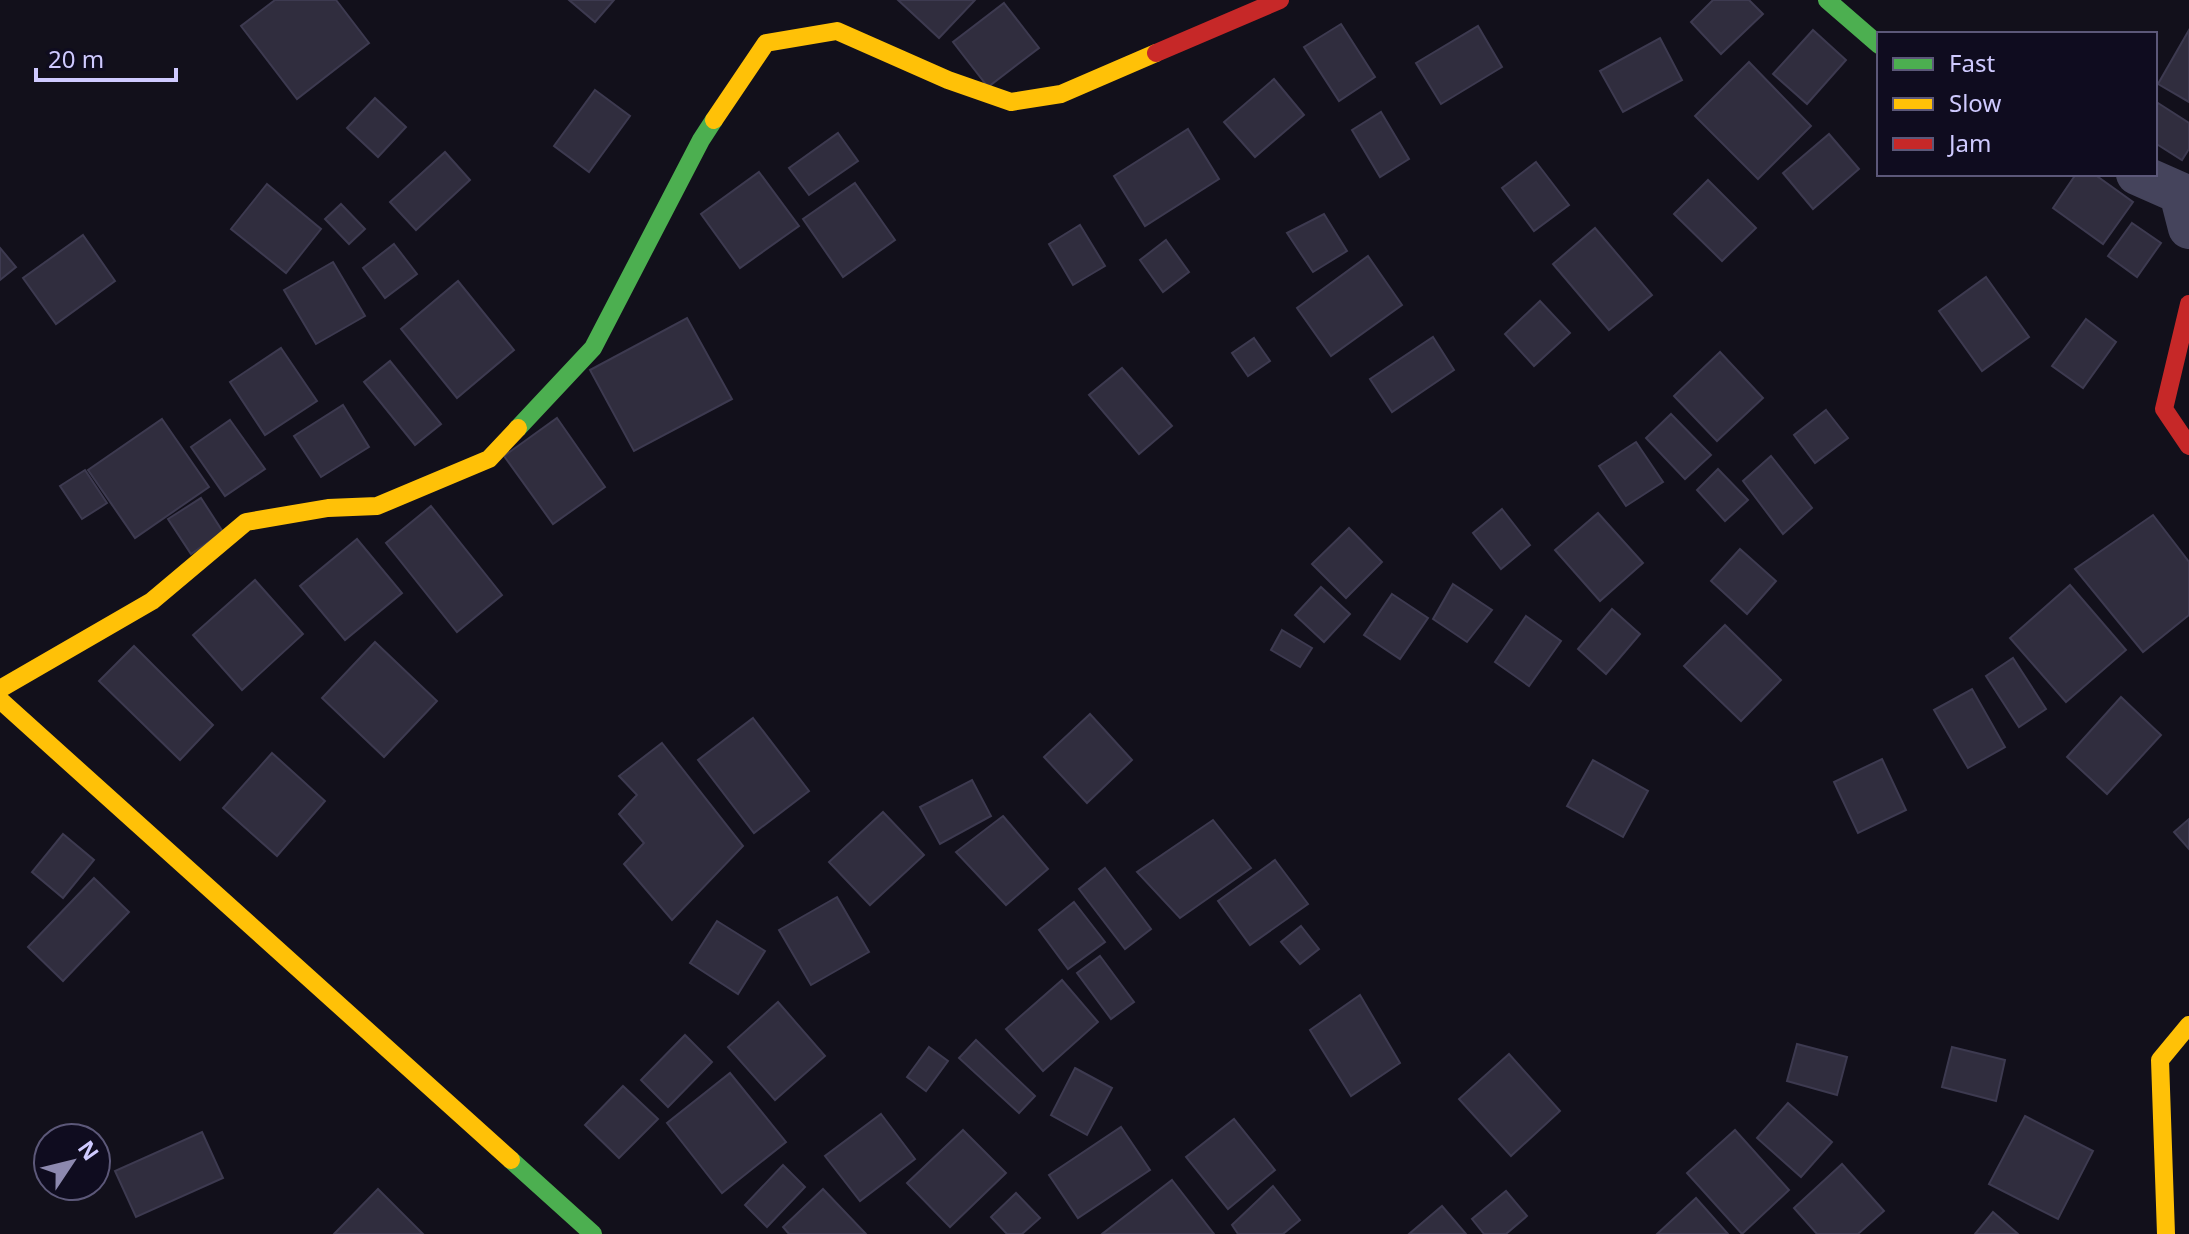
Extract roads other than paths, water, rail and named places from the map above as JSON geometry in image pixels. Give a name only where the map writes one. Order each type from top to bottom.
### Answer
[{"type":"street","points":[[0,689],[152,601],[246,522],[328,508],[377,506],[489,459],[593,348],[701,140],[766,43],[837,31],[948,80],[1011,102],[1061,94],[1280,0]]},
{"type":"street","points":[[1827,0],[1877,43]]},
{"type":"street","points":[[2142,176],[2180,193],[2189,228]]},
{"type":"street","points":[[2189,304],[2164,409],[2189,446]]},
{"type":"street","points":[[0,700],[593,1234]]},
{"type":"street","points":[[2166,1234],[2160,1060],[2189,1025]]}]
